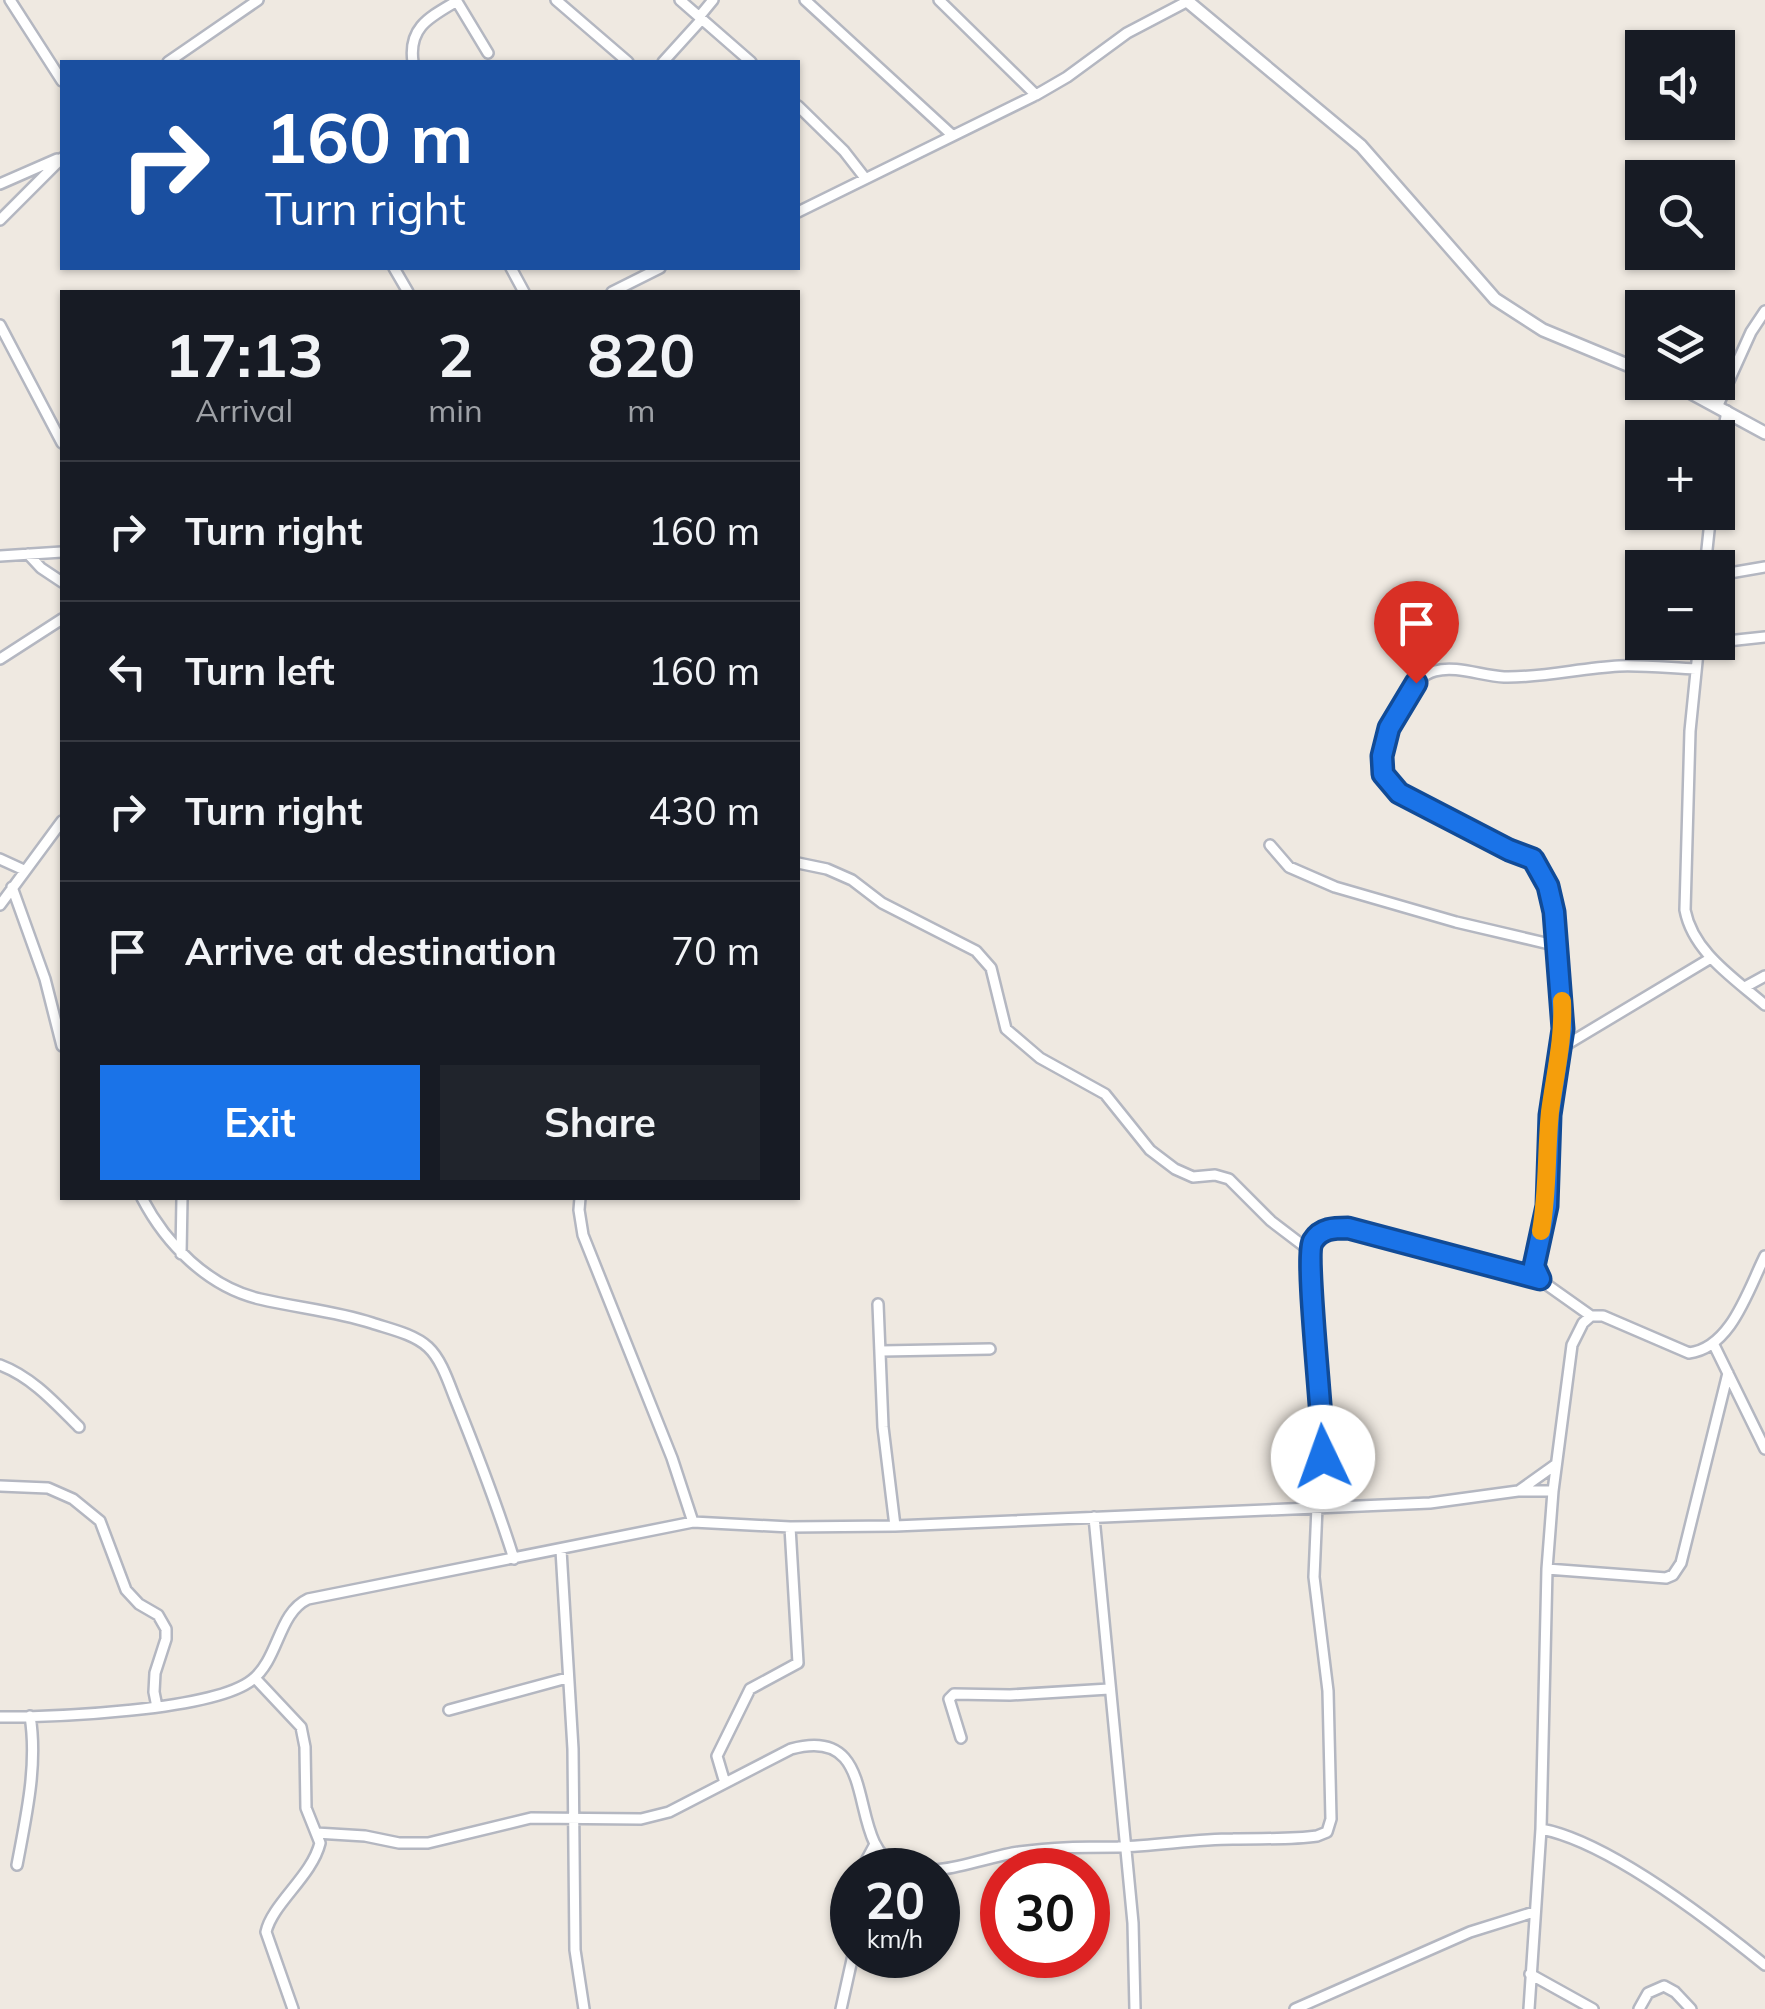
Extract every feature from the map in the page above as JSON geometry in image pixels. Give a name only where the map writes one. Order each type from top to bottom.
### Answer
[{"type":"main road","points":[[1187,1],[1361,146],[1494,299],[1543,330],[1625,364]]},
{"type":"main road","points":[[1706,400],[1765,433]]},
{"type":"street","points":[[10,0],[60,78]]},
{"type":"street","points":[[171,60],[258,0]]},
{"type":"street","points":[[413,60],[412,42],[419,26],[456,0],[488,53]]},
{"type":"street","points":[[556,0],[626,60]]},
{"type":"street","points":[[680,0],[749,60]]},
{"type":"street","points":[[665,60],[713,0]]},
{"type":"street","points":[[804,0],[952,135]]},
{"type":"street","points":[[938,0],[1036,95]]},
{"type":"street","points":[[800,211],[1036,95],[1127,33],[1187,1]]},
{"type":"street","points":[[800,108],[844,151],[864,178]]},
{"type":"street","points":[[0,184],[60,158]]},
{"type":"street","points":[[0,220],[60,159]]},
{"type":"street","points":[[616,290],[656,270]]},
{"type":"street","points":[[1721,420],[1722,408],[1751,332],[1765,311]]},
{"type":"street","points":[[0,325],[60,439]]},
{"type":"street","points":[[0,556],[60,552]]},
{"type":"street","points":[[28,554],[60,581]]},
{"type":"street","points":[[1735,572],[1765,567]]},
{"type":"street","points":[[0,659],[60,621]]},
{"type":"street","points":[[1735,640],[1765,636]]},
{"type":"street","points":[[1697,660],[1690,731],[1685,910],[1694,936],[1711,958],[1765,1005]]},
{"type":"street","points":[[1540,1279],[1534,1266],[1547,1206],[1550,1115],[1563,1029],[1558,946],[1548,886],[1533,859],[1399,793],[1383,774],[1382,756],[1389,728],[1416,683],[1434,671],[1500,677],[1621,666],[1696,669]]},
{"type":"street","points":[[0,905],[60,824]]},
{"type":"street","points":[[1270,845],[1289,867],[1335,887],[1558,946]]},
{"type":"street","points":[[0,860],[24,870]]},
{"type":"street","points":[[800,863],[852,880],[882,903],[976,951],[991,968],[1006,1029],[1040,1058],[1105,1094],[1150,1150],[1175,1169],[1193,1177],[1215,1175],[1229,1180],[1271,1221],[1310,1250]]},
{"type":"street","points":[[12,887],[58,1012]]},
{"type":"street","points":[[1561,1048],[1711,958]]},
{"type":"street","points":[[1745,987],[1765,976]]},
{"type":"street","points":[[143,1200],[181,1254],[218,1280],[258,1299],[340,1312],[403,1333],[428,1348],[443,1370],[491,1487],[514,1559]]},
{"type":"street","points":[[181,1254],[182,1200]]},
{"type":"street","points":[[580,1200],[583,1235],[672,1458],[693,1522]]},
{"type":"street","points":[[316,1833],[399,1844],[428,1843],[531,1818],[642,1820],[669,1812],[808,1744],[831,1748],[849,1764],[862,1790],[874,1846],[898,1866],[920,1870],[1071,1846],[1309,1837],[1327,1832],[1328,1691],[1314,1577],[1324,1436],[1310,1250],[1314,1240],[1323,1231],[1348,1228],[1540,1279],[1591,1316],[1603,1316],[1689,1353],[1714,1345],[1765,1256]]},
{"type":"street","points":[[878,1304],[883,1427],[896,1526]]},
{"type":"street","points":[[1529,2009],[1541,1828],[1552,1491],[1572,1345],[1591,1316]]},
{"type":"street","points":[[1714,1345],[1765,1449]]},
{"type":"street","points":[[882,1351],[990,1348]]},
{"type":"street","points":[[0,1365],[17,1371],[44,1392],[79,1427]]},
{"type":"street","points":[[1547,1569],[1666,1578],[1677,1570],[1728,1373]]},
{"type":"street","points":[[1518,1491],[1555,1465]]},
{"type":"street","points":[[0,1486],[48,1488],[74,1499],[100,1521],[126,1590],[139,1604],[158,1615],[166,1629],[155,1673],[157,1707]]},
{"type":"street","points":[[0,1716],[157,1707],[223,1694],[255,1678],[268,1662],[298,1603],[308,1599],[693,1522],[896,1526],[1430,1503],[1518,1491],[1552,1491]]},
{"type":"street","points":[[1094,1516],[1133,1923],[1134,2009]]},
{"type":"street","points":[[725,1783],[716,1756],[750,1688],[798,1662],[790,1526]]},
{"type":"street","points":[[561,1550],[573,1750],[575,1950],[584,2009]]},
{"type":"street","points":[[255,1678],[301,1727],[306,1808],[320,1848],[268,1923],[266,1932],[294,2009]]},
{"type":"street","points":[[449,1710],[568,1678]]},
{"type":"street","points":[[960,1738],[950,1699],[954,1694],[1110,1689]]},
{"type":"street","points":[[17,1865],[31,1776],[30,1716]]},
{"type":"street","points":[[1541,1828],[1586,1844],[1634,1872],[1765,1965]]},
{"type":"street","points":[[1295,2009],[1470,1932],[1534,1912]]},
{"type":"street","points":[[1530,1974],[1593,2009]]},
{"type":"street","points":[[842,2009],[848,1978]]},
{"type":"street","points":[[1639,2009],[1648,1992],[1664,1986],[1676,1992],[1691,2009]]},
{"type":"slow traffic","points":[[1541,1231],[1547,1206],[1548,1141],[1560,1059],[1562,1001]]},
{"type":"route","points":[[1323,1457],[1320,1373],[1308,1260],[1314,1240],[1323,1231],[1348,1228],[1540,1279],[1534,1266],[1547,1206],[1550,1115],[1563,1029],[1554,912],[1541,868],[1533,859],[1399,793],[1383,774],[1382,756],[1389,728],[1416,683]]}]
